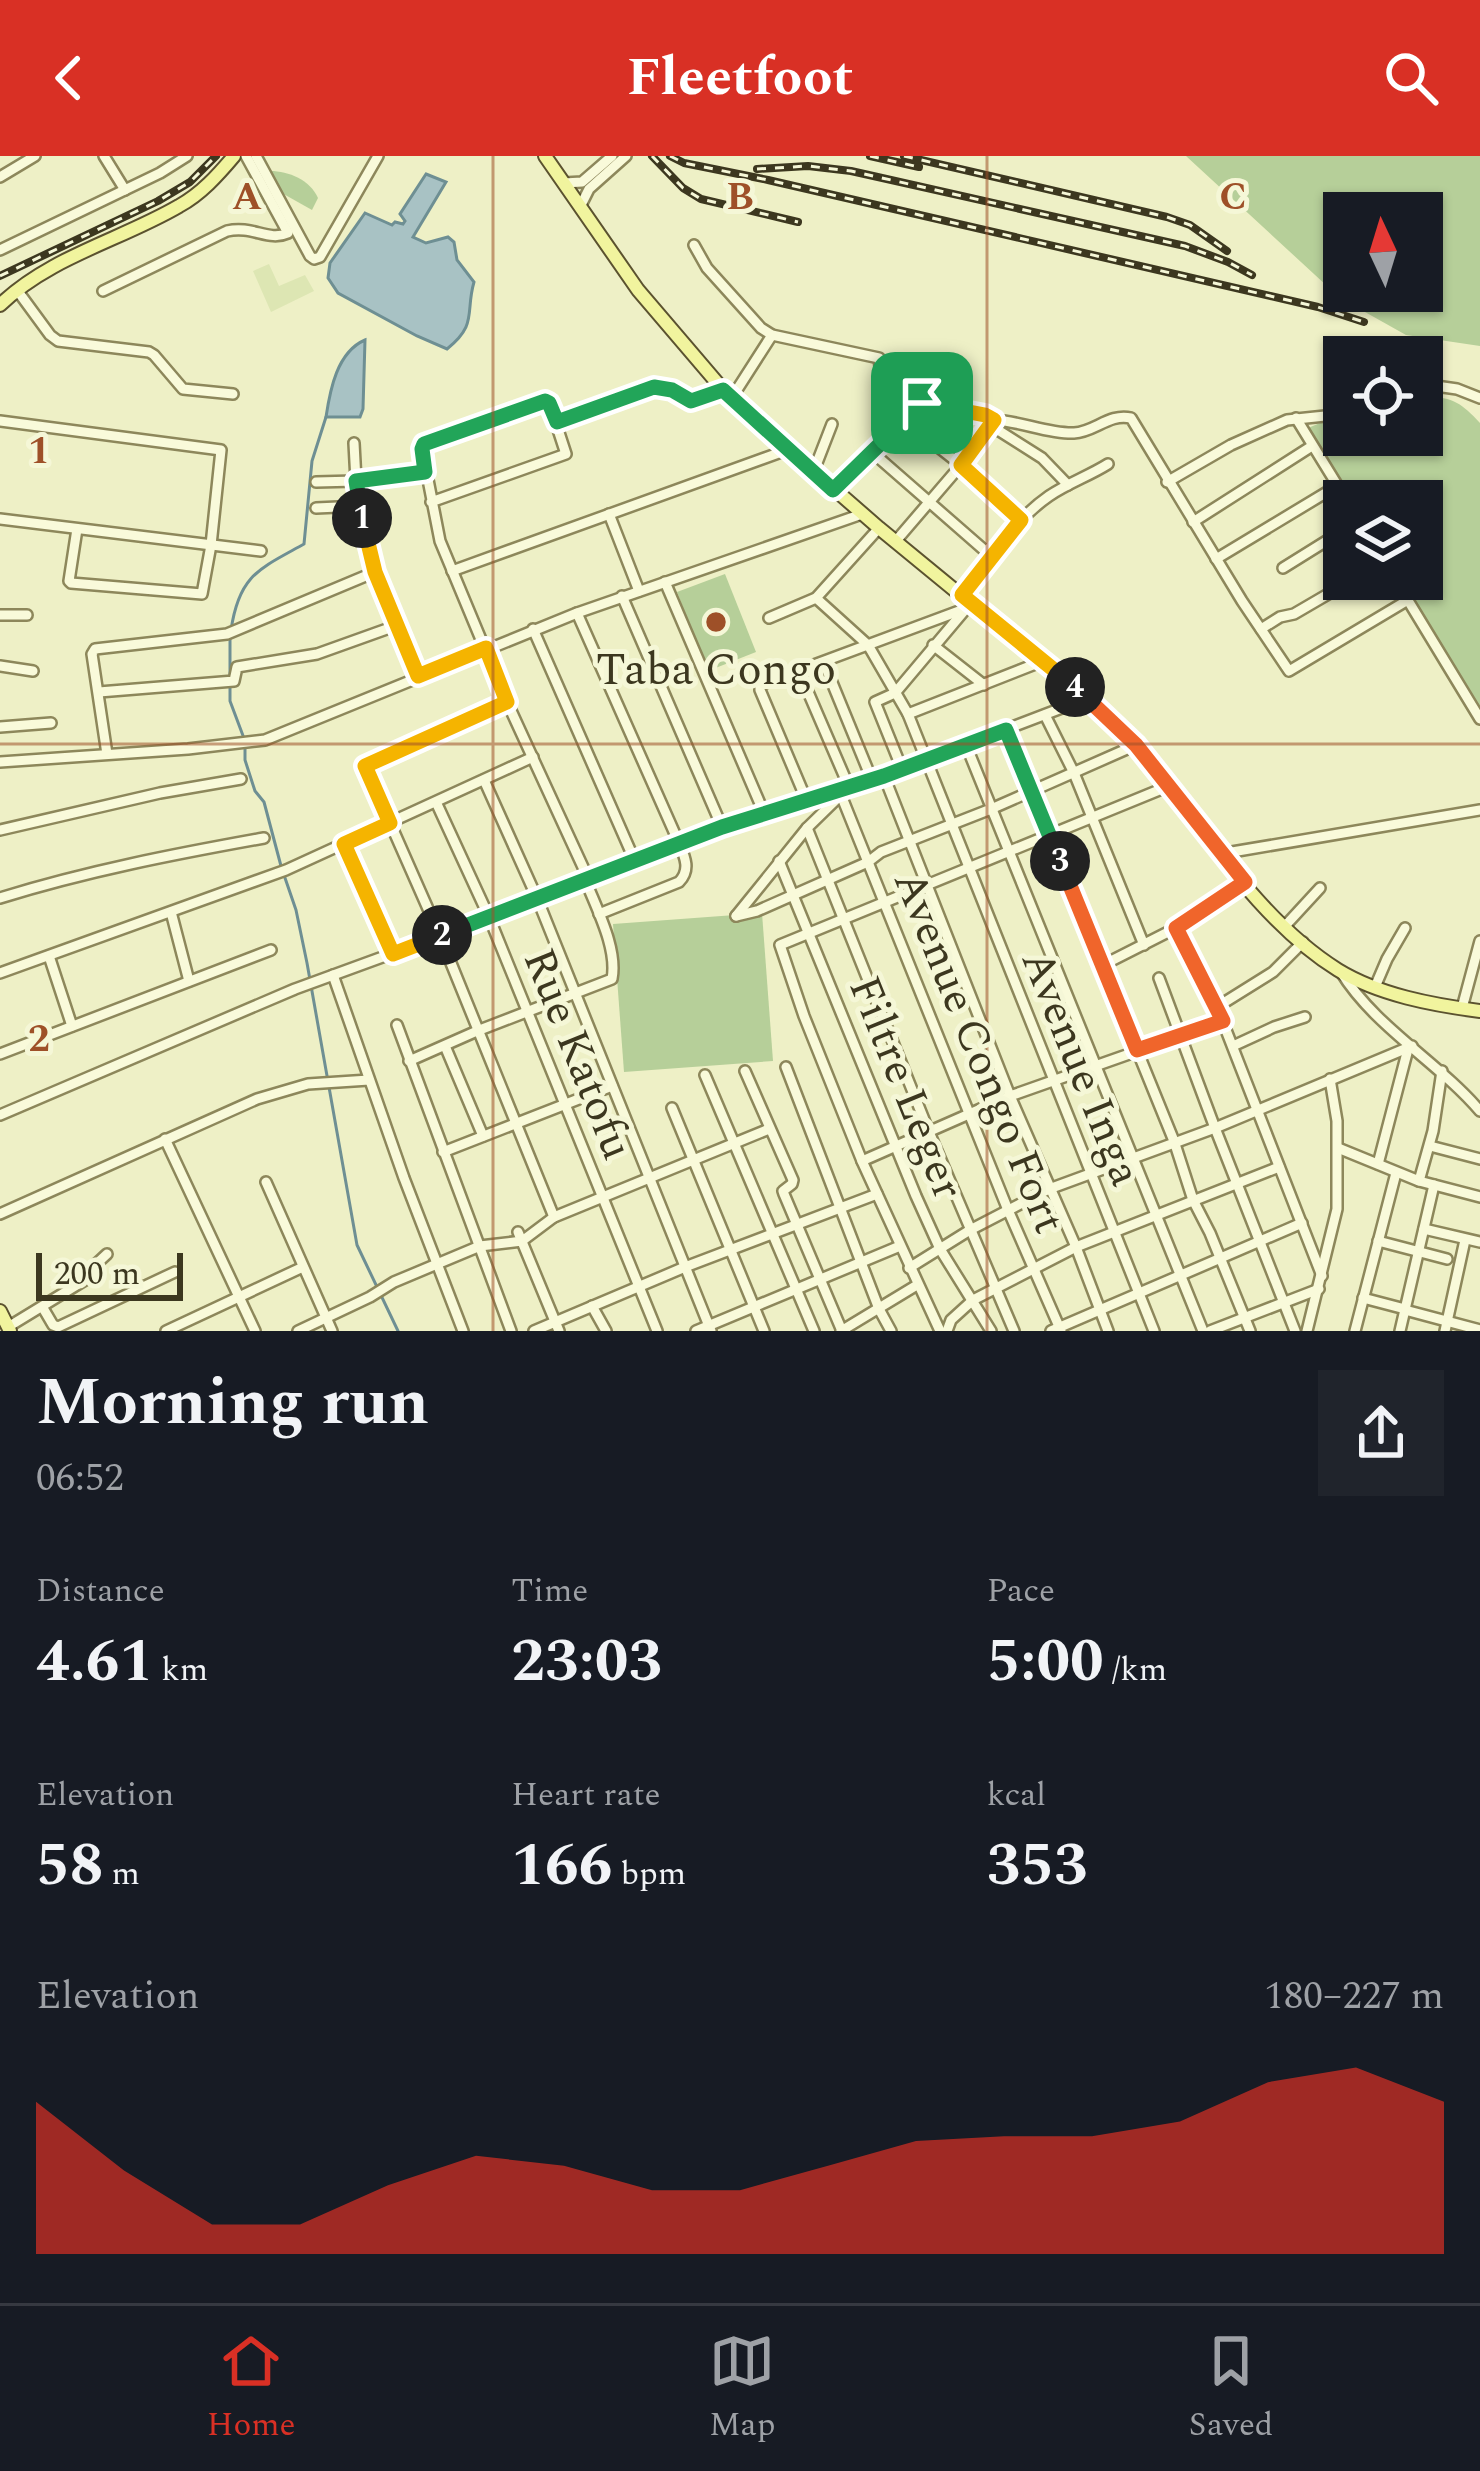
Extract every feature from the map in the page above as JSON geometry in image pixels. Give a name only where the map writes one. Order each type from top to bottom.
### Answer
[{"type":"main road","points":[[0,305],[61,263],[180,206],[234,156]]},
{"type":"main road","points":[[545,156],[638,290],[727,394],[879,529],[1088,698],[1136,745],[1220,854],[1285,926],[1341,972],[1376,987],[1480,1011]]},
{"type":"main road","points":[[0,1310],[9,1329]]},
{"type":"street","points":[[4,156],[12,170]]},
{"type":"street","points":[[0,177],[35,156]]},
{"type":"street","points":[[104,156],[124,190]]},
{"type":"street","points":[[0,250],[187,156]]},
{"type":"street","points":[[103,291],[227,232],[248,228],[284,236],[288,232],[246,156]]},
{"type":"street","points":[[256,156],[314,259],[320,257],[378,156]]},
{"type":"street","points":[[564,183],[582,182],[612,156]]},
{"type":"street","points":[[581,205],[589,189],[626,156]]},
{"type":"street","points":[[694,245],[761,328],[772,335],[879,358],[881,375],[917,393],[922,403]]},
{"type":"street","points":[[17,290],[58,341],[149,352],[184,388],[233,394]]},
{"type":"street","points":[[557,422],[654,387],[691,401],[727,394],[772,335]]},
{"type":"street","points":[[1443,387],[1480,398]]},
{"type":"street","points":[[409,1061],[614,976],[586,878],[440,541],[431,502],[425,472],[422,449],[427,443],[547,401],[566,454],[431,502]]},
{"type":"street","points":[[833,490],[922,403]]},
{"type":"street","points":[[922,403],[985,415],[1042,458],[1068,485]]},
{"type":"street","points":[[992,423],[1073,433],[1119,416],[1130,418],[1289,671],[1408,600],[1480,719]]},
{"type":"street","points":[[1167,482],[1231,445],[1296,418],[1323,416]]},
{"type":"street","points":[[1296,418],[1333,480]]},
{"type":"street","points":[[904,420],[1021,520]]},
{"type":"street","points":[[0,421],[219,449],[211,545],[203,592],[198,595],[74,584],[69,580],[77,529]]},
{"type":"street","points":[[895,542],[992,423]]},
{"type":"street","points":[[814,473],[832,424]]},
{"type":"street","points":[[354,443],[360,506],[375,572],[418,676]]},
{"type":"street","points":[[1192,522],[1312,446]]},
{"type":"street","points":[[452,572],[787,450]]},
{"type":"street","points":[[872,452],[991,556]]},
{"type":"street","points":[[902,769],[876,701],[895,693],[967,602],[991,556],[1021,520],[1047,498],[1108,464]]},
{"type":"street","points":[[316,482],[425,472]]},
{"type":"street","points":[[1216,559],[1323,494]]},
{"type":"street","points":[[316,508],[360,506]]},
{"type":"street","points":[[609,514],[639,590]]},
{"type":"street","points":[[0,762],[256,741],[533,629],[862,514]]},
{"type":"street","points":[[0,520],[261,551]]},
{"type":"street","points":[[769,618],[817,598],[879,529]]},
{"type":"street","points":[[1283,568],[1323,543]]},
{"type":"street","points":[[107,754],[95,649],[227,634],[375,572]]},
{"type":"street","points":[[665,582],[764,813]]},
{"type":"street","points":[[622,596],[722,827]]},
{"type":"street","points":[[1261,629],[1323,597]]},
{"type":"street","name":"Avenue Inga","points":[[817,598],[868,645],[908,714],[1154,1331]]},
{"type":"street","points":[[806,800],[759,688],[967,602]]},
{"type":"street","points":[[577,613],[686,866],[682,880],[599,914]]},
{"type":"street","points":[[0,616],[27,615]]},
{"type":"street","points":[[99,692],[234,681],[237,667],[317,654],[398,625]]},
{"type":"street","points":[[533,629],[634,859]]},
{"type":"street","points":[[933,645],[984,685]]},
{"type":"street","points":[[908,714],[1043,661]]},
{"type":"street","points":[[824,663],[908,842],[1108,1331]]},
{"type":"street","points":[[0,666],[33,671]]},
{"type":"street","name":"Avenue Congo Fort","points":[[799,671],[868,862],[1057,1330]]},
{"type":"street","points":[[0,1115],[262,1002],[634,859],[764,813],[845,791],[1088,698]]},
{"type":"street","points":[[507,702],[365,768],[440,936],[554,1217]]},
{"type":"street","points":[[1046,716],[1144,946]]},
{"type":"street","points":[[0,727],[51,723]]},
{"type":"street","points":[[1006,730],[1250,1331]]},
{"type":"street","points":[[845,791],[807,828],[736,916],[757,911],[881,852],[1136,745]]},
{"type":"street","points":[[965,746],[1178,1276],[1206,1331],[1318,1289]]},
{"type":"street","points":[[0,973],[286,870],[533,758]]},
{"type":"street","points":[[0,830],[241,779]]},
{"type":"street","points":[[484,780],[576,992],[710,1328]]},
{"type":"street","points":[[1168,786],[780,945],[862,1161],[917,1286],[943,1331],[973,1300],[1076,1247],[1279,1167]]},
{"type":"street","name":"Rue Katofu","points":[[436,802],[489,917],[657,1331]]},
{"type":"street","points":[[1220,854],[1480,810]]},
{"type":"street","points":[[807,828],[1014,1331]]},
{"type":"street","points":[[0,898],[100,870],[264,838]]},
{"type":"street","points":[[344,844],[393,954]]},
{"type":"street","points":[[1231,866],[1236,851]]},
{"type":"street","name":"Filtre Leger","points":[[779,861],[940,1249],[991,1331]]},
{"type":"street","points":[[1103,965],[1176,928],[1245,882]]},
{"type":"street","points":[[1285,926],[1320,887]]},
{"type":"street","points":[[171,912],[189,982]]},
{"type":"street","points":[[1176,928],[1223,1021],[1322,1276]]},
{"type":"street","points":[[1376,987],[1406,928]]},
{"type":"street","points":[[1462,1008],[1480,941]]},
{"type":"street","points":[[1217,1007],[1273,972],[1303,942]]},
{"type":"street","points":[[0,1054],[271,950]]},
{"type":"street","points":[[49,956],[72,1026]]},
{"type":"street","points":[[1341,972],[1365,1004],[1480,1111]]},
{"type":"street","points":[[333,975],[463,1331]]},
{"type":"street","points":[[1159,978],[1295,1331]]},
{"type":"street","points":[[1232,1046],[1305,1017]]},
{"type":"street","points":[[862,1161],[1010,1096],[1223,1021]]},
{"type":"street","points":[[397,1024],[511,1331]]},
{"type":"street","points":[[445,1046],[483,1136]]},
{"type":"street","points":[[909,1268],[1049,1190],[1410,1047]]},
{"type":"street","points":[[1378,1164],[1410,1047]]},
{"type":"street","points":[[786,1067],[891,1331]]},
{"type":"street","points":[[745,1071],[793,1180],[783,1191],[842,1331],[917,1286]]},
{"type":"street","points":[[1419,1181],[1430,1146],[1442,1071]]},
{"type":"street","points":[[705,1075],[814,1331]]},
{"type":"street","points":[[1307,1331],[1336,1209],[1338,1148],[1330,1078]]},
{"type":"street","points":[[0,1214],[256,1099],[320,1082],[368,1080]]},
{"type":"street","points":[[443,1152],[612,1086]]},
{"type":"street","points":[[672,1108],[764,1331]]},
{"type":"street","points":[[298,1331],[394,1282],[481,1246],[520,1236],[554,1217],[769,1129]]},
{"type":"street","points":[[165,1139],[255,1331]]},
{"type":"street","points":[[1430,1146],[1480,1159]]},
{"type":"street","points":[[1338,1148],[1419,1181],[1480,1197]]},
{"type":"street","points":[[1355,1331],[1396,1173]]},
{"type":"street","points":[[266,1182],[332,1331]]},
{"type":"street","points":[[1400,1331],[1434,1185]]},
{"type":"street","points":[[534,1331],[557,1327],[639,1286],[877,1194]]},
{"type":"street","points":[[1057,1330],[1301,1223]]},
{"type":"street","points":[[1424,1229],[1480,1242]]},
{"type":"street","points":[[520,1236],[557,1327]]},
{"type":"street","points":[[1446,1326],[1465,1240]]},
{"type":"street","points":[[1378,1241],[1447,1259]]},
{"type":"street","points":[[696,1331],[900,1246]]},
{"type":"street","points":[[9,1329],[90,1277],[92,1267],[107,1253]]},
{"type":"street","points":[[166,1331],[303,1267]]},
{"type":"street","points":[[43,1307],[58,1327],[175,1272]]},
{"type":"street","points":[[1363,1298],[1446,1326],[1480,1330]]},
{"type":"street","points":[[592,1306],[605,1331]]},
{"type":"green space","points":[[1186,156],[1480,156],[1480,346],[1443,340],[1443,336],[1406,335],[1365,312],[1443,312],[1443,192],[1323,192],[1323,282]]},
{"type":"green space","points":[[270,171],[291,175],[310,186],[318,198],[312,210],[280,192]]},
{"type":"green space","points":[[269,264],[279,286],[305,275],[314,291],[271,312],[253,271]]},
{"type":"green space","points":[[1443,399],[1455,402],[1480,423],[1480,708],[1414,600],[1443,600],[1443,480],[1340,480],[1325,456],[1443,456]]},
{"type":"green space","points":[[1323,422],[1323,452],[1308,428]]},
{"type":"green space","name":"Taba Congo","points":[[725,574],[756,652],[708,671],[677,592]]},
{"type":"green space","points":[[762,913],[773,1061],[624,1072],[613,924]]},
{"type":"water","points":[[426,174],[446,182],[413,237],[426,243],[448,237],[454,242],[457,260],[474,282],[467,325],[447,349],[338,293],[328,278],[330,263],[365,213],[392,225],[403,224],[400,214]]},
{"type":"water","points":[[365,340],[360,417],[326,417],[341,363]]},
{"type":"waterway","points":[[231,630],[246,585],[275,560],[304,544],[312,461],[326,417]]},
{"type":"waterway","points":[[230,639],[230,678]]},
{"type":"waterway","points":[[230,687],[230,701],[245,741],[245,760],[255,791],[264,802],[281,866]]},
{"type":"waterway","points":[[284,875],[307,963],[357,1245],[398,1331]]},
{"type":"railway","points":[[0,276],[158,201],[190,182],[216,156]]},
{"type":"railway","points":[[652,156],[683,188],[701,199],[798,222]]},
{"type":"railway","points":[[670,156],[684,163],[1318,307],[1364,322]]},
{"type":"railway","points":[[870,156],[919,167]]},
{"type":"railway","points":[[904,156],[1167,217],[1190,225],[1227,251]]},
{"type":"railway","points":[[757,169],[808,166],[851,171],[1185,246],[1252,275]]},
{"type":"place","name":"Taba Congo","points":[[716,622]]},
{"type":"route","points":[[659,386],[691,401],[723,390],[833,490],[922,403],[994,420],[961,465],[1021,520],[962,595],[1088,698],[1136,745],[1245,882],[1176,928],[1223,1021],[1137,1050],[1006,730],[634,859],[393,954],[344,844],[390,823],[365,766],[507,702],[486,648],[418,676],[375,572],[356,481],[425,472],[424,444],[545,401],[557,422],[659,386]]}]
